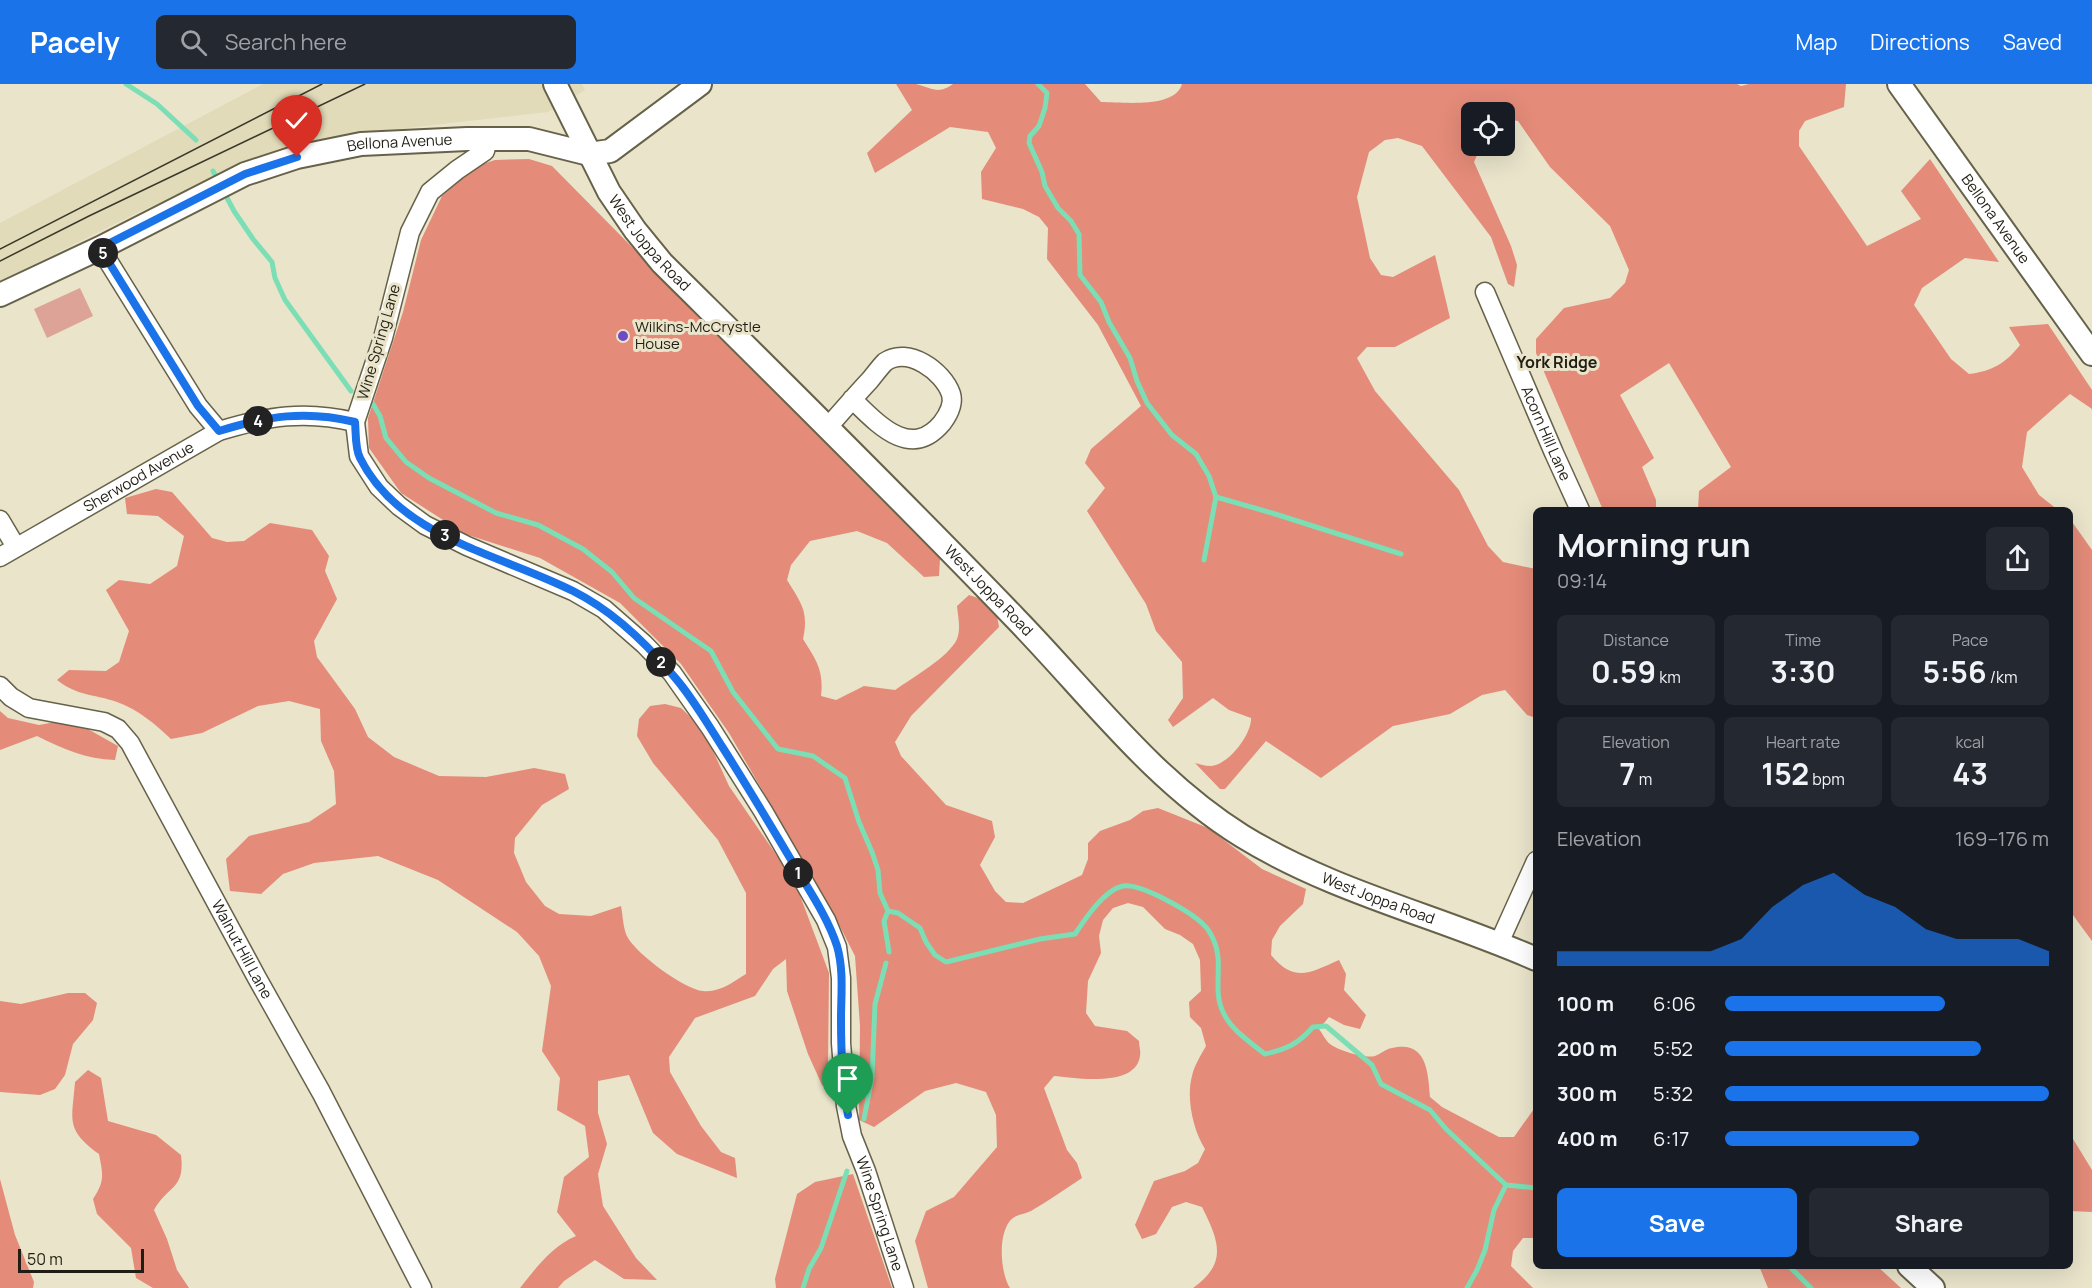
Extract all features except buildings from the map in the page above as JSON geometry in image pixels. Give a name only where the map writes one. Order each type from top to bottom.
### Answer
[{"type":"street","name":"West Joppa Road","points":[[555,84],[609,192],[628,221],[662,263],[828,427],[1048,652],[1124,736],[1190,800],[1241,835],[1321,878],[1533,958]]},
{"type":"street","points":[[589,154],[610,151],[700,84]]},
{"type":"street","name":"Bellona Avenue","points":[[1899,84],[2092,354]]},
{"type":"street","name":"Bellona Avenue","points":[[0,295],[100,248],[245,174],[297,157],[361,144],[488,138],[529,139],[589,154]]},
{"type":"street","name":"Wine Spring Lane","points":[[488,138],[485,151],[430,192],[410,232],[383,338],[355,422],[359,456],[379,487],[424,525],[573,591],[604,609],[644,644],[672,674],[710,727],[820,910],[837,947],[842,978],[842,1054],[846,1106],[850,1126],[904,1288]]},
{"type":"street","points":[[100,248],[198,406],[219,431]]},
{"type":"street","name":"Acorn Hill Lane","points":[[1485,292],[1580,507]]},
{"type":"street","points":[[828,427],[852,399],[886,362],[903,356],[920,361],[936,371],[951,395],[950,414],[935,431],[915,439],[895,437],[852,399]]},
{"type":"street","name":"Sherwood Avenue","points":[[0,557],[219,431],[246,423],[300,414],[355,422]]},
{"type":"street","points":[[0,520],[16,547]]},
{"type":"street","name":"Walnut Hill Lane","points":[[0,686],[11,697],[29,708],[104,722],[118,729],[130,743],[321,1092],[422,1288]]},
{"type":"street","points":[[1499,943],[1533,868]]},
{"type":"street","points":[[1912,1269],[1933,1288]]},
{"type":"shaded area","points":[[263,84],[582,84],[585,90],[548,112],[346,135],[262,158],[137,213],[0,281],[0,223]]},
{"type":"shaded area","points":[[896,84],[916,84],[939,90],[953,84],[1085,84],[1101,102],[1134,103],[1159,101],[1177,92],[1182,84],[1737,84],[1741,86],[1749,84],[1846,84],[1844,107],[1805,121],[1799,131],[1799,146],[1867,246],[1921,219],[1901,191],[1930,159],[1999,262],[1965,258],[1922,288],[1914,305],[1951,359],[1969,374],[1991,369],[2003,362],[2020,345],[2009,327],[2048,324],[2092,390],[2092,409],[2070,394],[2027,432],[2022,467],[2039,495],[2054,507],[1698,507],[1699,491],[1731,467],[1669,363],[1620,395],[1654,458],[1642,467],[1656,500],[1656,507],[1602,507],[1536,353],[1536,339],[1564,308],[1610,298],[1625,283],[1629,270],[1610,226],[1550,167],[1518,121],[1515,121],[1515,102],[1461,102],[1461,156],[1477,156],[1474,162],[1517,265],[1514,287],[1508,284],[1491,237],[1422,146],[1398,138],[1385,140],[1369,152],[1357,197],[1370,258],[1381,275],[1393,277],[1435,255],[1450,318],[1395,347],[1367,347],[1357,358],[1375,391],[1459,490],[1488,546],[1503,562],[1533,568],[1533,717],[1527,715],[1505,690],[1482,695],[1450,714],[1393,726],[1321,778],[1266,741],[1225,789],[1220,789],[1195,763],[1210,766],[1224,761],[1238,748],[1248,732],[1251,718],[1229,710],[1213,698],[1173,727],[1168,720],[1183,698],[1182,662],[1156,631],[1146,604],[1087,511],[1105,488],[1085,463],[1091,449],[1141,406],[1098,325],[1047,259],[1048,228],[1039,217],[1023,209],[982,199],[981,172],[996,148],[988,132],[950,127],[875,173],[867,153],[912,110]]},
{"type":"shaded area","points":[[529,159],[552,166],[940,559],[939,576],[924,577],[887,543],[857,531],[810,541],[791,565],[787,580],[804,614],[803,639],[820,672],[821,696],[836,700],[864,686],[895,690],[929,667],[953,646],[959,631],[957,606],[969,595],[984,600],[996,610],[999,627],[911,716],[895,742],[901,756],[946,805],[992,821],[995,837],[980,865],[995,891],[1006,902],[1023,903],[1082,875],[1088,859],[1088,843],[1100,831],[1130,820],[1143,811],[1158,808],[1208,828],[1262,869],[1306,889],[1303,904],[1280,926],[1272,940],[1271,955],[1287,969],[1303,973],[1339,960],[1346,974],[1344,990],[1366,1015],[1360,1029],[1344,1025],[1329,1017],[1319,1029],[1329,1043],[1345,1051],[1371,1057],[1392,1048],[1412,1049],[1419,1053],[1426,1068],[1430,1097],[1442,1107],[1499,1137],[1514,1137],[1533,1110],[1533,1238],[1523,1238],[1513,1251],[1511,1266],[1533,1288],[1193,1288],[1212,1270],[1217,1251],[1213,1230],[1202,1207],[1186,1202],[1172,1207],[1156,1234],[1142,1239],[1135,1225],[1154,1181],[1185,1171],[1198,1163],[1205,1149],[1194,1123],[1190,1104],[1193,1072],[1206,1046],[1201,1028],[1190,1017],[1189,1002],[1201,991],[1200,960],[1193,944],[1165,929],[1143,907],[1128,903],[1113,908],[1103,920],[1099,936],[1101,953],[1088,981],[1086,1013],[1095,1026],[1127,1031],[1139,1041],[1140,1054],[1136,1066],[1128,1073],[1103,1079],[1054,1076],[1044,1088],[1067,1150],[1077,1163],[1082,1178],[1031,1211],[1013,1218],[1008,1224],[1002,1241],[1002,1262],[1010,1288],[928,1288],[915,1241],[926,1211],[954,1197],[997,1147],[996,1115],[986,1092],[956,1083],[925,1091],[874,1127],[859,1120],[860,1026],[855,956],[829,905],[729,733],[681,664],[620,603],[540,558],[465,534],[401,493],[369,448],[368,418],[403,312],[421,240],[442,196],[477,166],[495,160]]},
{"type":"shaded area","points":[[80,288],[93,316],[47,338],[34,309]]},
{"type":"shaded area","points":[[156,489],[172,492],[212,538],[227,542],[244,541],[270,523],[312,530],[329,556],[325,571],[337,599],[314,641],[317,657],[355,709],[368,737],[394,757],[439,776],[486,777],[534,768],[565,774],[569,789],[542,805],[515,838],[514,853],[526,882],[545,906],[559,914],[591,916],[621,906],[626,935],[641,953],[685,985],[709,991],[726,986],[746,974],[746,893],[718,840],[653,763],[637,736],[639,719],[650,706],[665,704],[681,708],[703,729],[729,786],[795,882],[829,973],[828,1066],[836,1094],[822,1085],[808,1054],[787,991],[786,959],[773,969],[755,996],[695,1018],[669,1057],[670,1072],[701,1126],[721,1152],[735,1158],[737,1178],[677,1154],[653,1133],[629,1075],[598,1081],[598,1113],[607,1144],[598,1174],[603,1206],[636,1258],[657,1280],[624,1279],[595,1260],[564,1281],[558,1288],[520,1288],[538,1265],[552,1252],[576,1236],[557,1212],[564,1177],[589,1157],[585,1126],[557,1110],[560,1078],[542,1051],[551,986],[539,956],[517,932],[438,880],[378,856],[314,863],[283,874],[261,894],[230,891],[226,859],[249,836],[309,822],[336,804],[334,771],[321,741],[320,709],[289,701],[258,706],[202,733],[171,739],[140,713],[117,702],[79,692],[57,680],[69,670],[106,671],[119,662],[129,631],[106,590],[119,580],[150,584],[177,566],[184,536],[158,516],[127,514],[125,498]]},
{"type":"shaded area","points":[[2073,523],[2092,550],[2092,941],[2073,915]]},
{"type":"shaded area","points":[[0,711],[8,718],[39,725],[55,722],[86,728],[118,746],[115,760],[94,758],[37,736],[0,750]]},
{"type":"shaded area","points":[[68,993],[85,993],[97,1003],[93,1020],[73,1044],[65,1075],[55,1089],[40,1095],[0,1092],[0,1001],[21,1004]]},
{"type":"shaded area","points":[[88,1070],[101,1078],[108,1121],[156,1135],[181,1155],[181,1175],[175,1186],[154,1210],[177,1270],[189,1288],[153,1288],[136,1278],[131,1248],[97,1214],[93,1199],[102,1178],[99,1154],[80,1138],[72,1115],[75,1082]]},
{"type":"shaded area","points":[[2073,1139],[2092,1170],[2092,1212],[2073,1211]]},
{"type":"shaded area","points":[[853,1174],[892,1288],[776,1288],[775,1279],[797,1194],[815,1182]]},
{"type":"shaded area","points":[[0,1179],[15,1235],[34,1282],[33,1288],[0,1288]]},
{"type":"shaded area","points":[[1760,1269],[1880,1269],[1901,1288],[1768,1288]]},
{"type":"waterway","points":[[126,84],[157,104],[196,140]]},
{"type":"waterway","points":[[1038,84],[1047,93],[1045,108],[1039,126],[1030,136],[1029,143],[1042,172],[1045,186],[1058,208],[1071,221],[1079,234],[1080,275],[1101,302],[1109,322],[1130,358],[1147,403],[1172,435],[1196,454],[1209,476],[1216,497],[1204,560]]},
{"type":"waterway","points":[[213,171],[217,178]]},
{"type":"waterway","points":[[226,196],[253,239],[272,262],[275,278],[285,300],[351,391]]},
{"type":"waterway","points":[[373,404],[380,416],[386,438],[406,462],[429,478],[496,513],[538,525],[583,549],[612,572],[634,598],[711,651],[733,692],[778,749],[813,756],[845,778],[878,870],[880,893],[888,911],[884,921],[889,952]]},
{"type":"waterway","points":[[1216,497],[1401,554]]},
{"type":"waterway","points":[[888,911],[898,913],[920,928],[935,955],[946,962],[1040,939],[1075,934],[1102,899],[1123,886],[1131,886],[1153,894],[1188,913],[1204,925],[1217,949],[1218,995],[1223,1012],[1236,1030],[1265,1054],[1292,1045],[1313,1027],[1326,1026],[1372,1065],[1381,1084],[1430,1110],[1446,1129],[1506,1185],[1533,1188]]},
{"type":"waterway","points":[[864,1119],[872,1077],[875,1004],[886,963]]},
{"type":"waterway","points":[[803,1288],[809,1269],[821,1248],[847,1171]]},
{"type":"waterway","points":[[1467,1288],[1485,1250],[1494,1210],[1506,1185]]},
{"type":"waterway","points":[[1792,1269],[1811,1288]]},
{"type":"tram line","points":[[0,249],[322,84]]},
{"type":"tram line","points":[[0,261],[365,84]]},
{"type":"place","name":"Wilkins-McCrystle House","points":[[623,336]]},
{"type":"district","name":"York Ridge","points":[[1557,362]]},
{"type":"route","points":[[297,157],[245,174],[100,248],[198,406],[219,431],[246,423],[300,414],[355,422],[359,456],[379,487],[399,506],[424,525],[573,591],[604,609],[644,644],[672,674],[710,727],[763,812],[826,920],[837,947],[842,978],[841,1043],[848,1115]]}]
